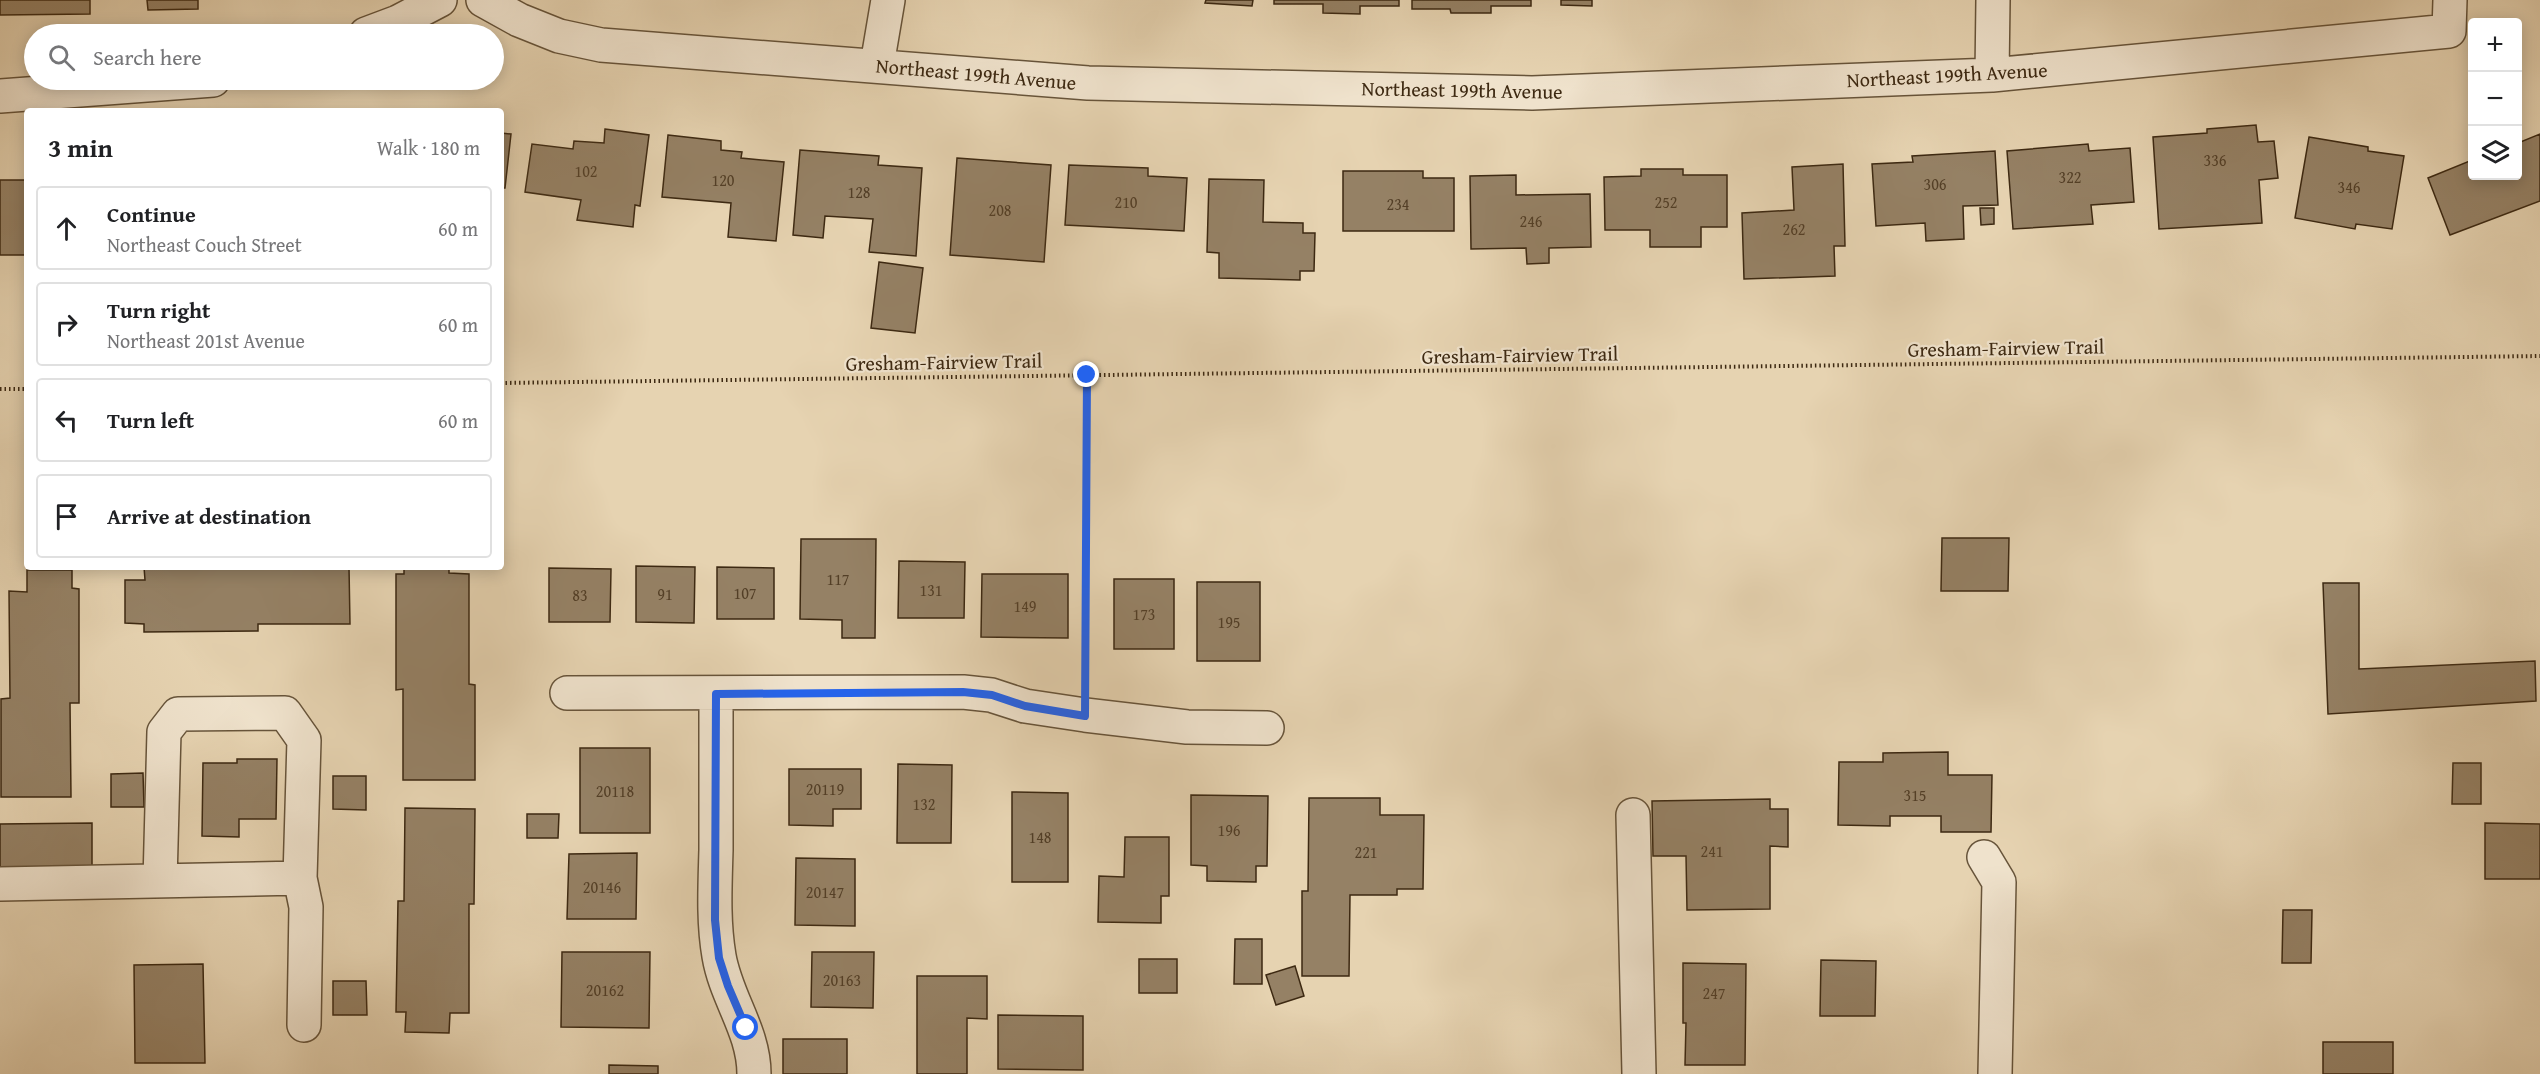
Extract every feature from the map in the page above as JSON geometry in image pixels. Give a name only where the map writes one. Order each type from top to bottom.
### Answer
[{"type":"street","points":[[393,24],[440,0]]},
{"type":"street","name":"Northeast 199th Avenue","points":[[483,0],[519,20],[559,36],[601,45],[1088,83],[1532,93],[1992,75],[2449,15]]},
{"type":"street","points":[[877,65],[888,0]]},
{"type":"street","points":[[1992,75],[1993,0]]},
{"type":"street","points":[[0,96],[80,90]]},
{"type":"street","points":[[567,693],[963,692],[992,695],[1025,706],[1085,716],[1187,727],[1267,728]]},
{"type":"street","points":[[716,694],[715,920],[719,958],[754,1054],[754,1074]]},
{"type":"street","points":[[160,881],[164,732],[178,714],[285,713],[304,740],[300,878],[306,907],[304,1025]]},
{"type":"street","points":[[1633,815],[1639,1074]]},
{"type":"street","points":[[1984,857],[1999,882],[1995,1074]]},
{"type":"street","points":[[0,884],[300,878]]},
{"type":"path","name":"Gresham-Fairview Trail","points":[[504,383],[2540,356]]},
{"type":"path","points":[[1085,716],[1087,375]]},
{"type":"path","points":[[0,389],[24,389]]},
{"type":"building","points":[[0,0],[90,0],[90,14],[0,15]]},
{"type":"building","points":[[147,0],[198,0],[198,9],[148,10]]},
{"type":"building","points":[[1206,0],[1253,0],[1252,6],[1205,3]]},
{"type":"building","points":[[1274,0],[1399,0],[1399,6],[1360,6],[1360,14],[1323,13],[1323,4],[1274,4]]},
{"type":"building","points":[[1412,0],[1531,0],[1531,6],[1491,6],[1491,13],[1451,13],[1450,9],[1412,9]]},
{"type":"building","points":[[1561,0],[1592,0],[1592,6],[1561,5]]},
{"type":"building","points":[[2256,125],[2258,142],[2274,141],[2278,178],[2259,180],[2262,223],[2159,229],[2153,137],[2207,133],[2207,129]]},
{"type":"building","points":[[605,129],[649,135],[640,206],[635,205],[633,227],[577,220],[581,200],[525,192],[532,144],[573,149],[574,141],[604,143]]},
{"type":"building","points":[[504,133],[511,134],[504,188]]},
{"type":"building","points":[[2540,134],[2540,201],[2450,235],[2428,178],[2468,162],[2468,180],[2522,180],[2522,141]]},
{"type":"building","points":[[668,135],[721,141],[721,150],[742,152],[741,158],[784,162],[776,241],[728,237],[731,203],[662,197]]},
{"type":"building","points":[[2309,137],[2368,147],[2368,151],[2404,156],[2392,229],[2356,224],[2355,229],[2295,218]]},
{"type":"building","points":[[2088,144],[2089,151],[2130,148],[2134,202],[2091,205],[2093,224],[2013,229],[2007,151]]},
{"type":"building","points":[[800,150],[879,156],[878,165],[922,168],[916,256],[869,252],[873,219],[825,216],[823,238],[793,235]]},
{"type":"building","points":[[1995,151],[1998,205],[1963,206],[1964,239],[1926,241],[1925,223],[1876,226],[1872,164],[1913,162],[1912,156]]},
{"type":"building","points":[[957,158],[1051,165],[1044,262],[950,255]]},
{"type":"building","points":[[1843,164],[1845,246],[1834,246],[1835,276],[1744,279],[1742,213],[1794,210],[1792,167]]},
{"type":"building","points":[[1069,165],[1148,168],[1148,176],[1187,178],[1184,231],[1065,225]]},
{"type":"building","points":[[1641,169],[1683,169],[1683,175],[1727,175],[1727,227],[1701,227],[1701,247],[1650,247],[1650,230],[1605,230],[1604,177],[1641,176]]},
{"type":"building","points":[[1343,171],[1423,171],[1423,178],[1454,178],[1454,231],[1343,231]]},
{"type":"building","points":[[1516,175],[1516,195],[1590,194],[1591,247],[1549,248],[1549,263],[1527,264],[1526,248],[1471,249],[1470,176]]},
{"type":"building","points":[[1209,179],[1264,180],[1263,222],[1303,223],[1303,233],[1315,233],[1314,271],[1300,271],[1300,280],[1219,278],[1219,253],[1207,252]]},
{"type":"building","points":[[0,180],[24,180],[24,255],[0,255]]},
{"type":"building","points":[[1980,208],[1994,208],[1994,224],[1981,225]]},
{"type":"building","points":[[879,262],[923,268],[915,333],[871,328]]},
{"type":"building","points":[[1942,538],[2009,538],[2008,591],[1941,591]]},
{"type":"building","points":[[801,539],[876,539],[875,638],[842,638],[842,620],[800,619]]},
{"type":"building","points":[[899,561],[965,562],[964,618],[898,618]]},
{"type":"building","points":[[636,566],[695,567],[694,623],[636,622]]},
{"type":"building","points":[[717,567],[774,568],[774,619],[717,619]]},
{"type":"building","points":[[549,568],[611,569],[610,622],[549,622]]},
{"type":"building","points":[[27,570],[72,570],[72,588],[79,589],[79,703],[70,703],[71,797],[1,797],[1,699],[10,698],[9,591],[27,592]]},
{"type":"building","points":[[144,570],[349,570],[350,624],[258,624],[258,631],[144,632],[144,624],[125,623],[125,580],[145,580]]},
{"type":"building","points":[[404,570],[449,570],[449,573],[469,574],[469,684],[475,685],[475,780],[403,780],[403,689],[396,690],[396,574],[404,574]]},
{"type":"building","points":[[982,574],[1068,574],[1068,638],[981,637]]},
{"type":"building","points":[[1114,579],[1174,579],[1174,649],[1114,649]]},
{"type":"building","points":[[1197,582],[1260,582],[1260,661],[1197,661]]},
{"type":"building","points":[[2323,583],[2359,583],[2359,669],[2535,661],[2536,701],[2328,714]]},
{"type":"building","points":[[580,748],[650,748],[650,833],[580,833]]},
{"type":"building","points":[[1948,752],[1948,775],[1992,775],[1991,832],[1941,832],[1941,816],[1890,816],[1890,826],[1838,825],[1839,762],[1883,762],[1883,753]]},
{"type":"building","points":[[237,759],[277,759],[276,819],[239,819],[239,837],[202,836],[203,763],[237,763]]},
{"type":"building","points":[[2453,763],[2481,763],[2481,804],[2452,804]]},
{"type":"building","points":[[898,764],[952,765],[951,843],[897,843]]},
{"type":"building","points":[[789,769],[861,769],[861,809],[833,809],[833,826],[789,825]]},
{"type":"building","points":[[143,773],[144,807],[111,807],[111,774]]},
{"type":"building","points":[[333,776],[366,776],[366,810],[333,809]]},
{"type":"building","points":[[1012,792],[1068,793],[1068,882],[1012,882]]},
{"type":"building","points":[[1191,795],[1268,796],[1267,866],[1256,866],[1256,882],[1207,881],[1207,866],[1191,865]]},
{"type":"building","points":[[1309,798],[1380,798],[1380,815],[1424,815],[1423,889],[1397,889],[1397,895],[1350,895],[1349,976],[1302,976],[1302,891],[1308,891]]},
{"type":"building","points":[[1770,799],[1770,809],[1788,809],[1788,847],[1770,846],[1770,909],[1687,910],[1686,856],[1653,856],[1652,801]]},
{"type":"building","points":[[405,808],[475,809],[474,904],[469,904],[469,1013],[450,1013],[449,1033],[405,1032],[406,1012],[396,1012],[398,901],[404,901]]},
{"type":"building","points":[[527,814],[559,814],[558,838],[527,838]]},
{"type":"building","points":[[92,823],[92,868],[0,868],[0,824]]},
{"type":"building","points":[[2485,823],[2540,824],[2540,879],[2485,879]]},
{"type":"building","points":[[1125,837],[1169,837],[1169,896],[1161,896],[1161,923],[1098,922],[1099,876],[1124,877]]},
{"type":"building","points":[[637,853],[636,919],[567,919],[569,854]]},
{"type":"building","points":[[796,858],[855,859],[855,926],[795,925]]},
{"type":"building","points":[[2283,910],[2312,910],[2311,963],[2282,963]]},
{"type":"building","points":[[1235,939],[1262,939],[1262,984],[1234,984]]},
{"type":"building","points":[[562,952],[650,952],[649,1028],[561,1027]]},
{"type":"building","points":[[812,952],[874,952],[873,1008],[811,1007]]},
{"type":"building","points":[[1139,959],[1177,959],[1177,993],[1139,993]]},
{"type":"building","points":[[1821,960],[1876,961],[1875,1016],[1820,1016]]},
{"type":"building","points":[[1683,963],[1746,964],[1745,1065],[1685,1065],[1686,1023],[1683,1023]]},
{"type":"building","points":[[203,964],[205,1063],[135,1063],[134,965]]},
{"type":"building","points":[[1295,966],[1304,996],[1276,1005],[1266,975]]},
{"type":"building","points":[[917,976],[987,976],[987,1019],[967,1018],[967,1074],[917,1074]]},
{"type":"building","points":[[333,981],[366,981],[367,1015],[333,1015]]},
{"type":"building","points":[[998,1015],[1083,1016],[1083,1070],[998,1069]]},
{"type":"building","points":[[783,1039],[847,1039],[847,1074],[783,1074]]},
{"type":"building","points":[[2323,1042],[2393,1042],[2393,1074],[2323,1074]]},
{"type":"building","points":[[609,1065],[658,1066],[658,1074],[609,1074]]},
{"type":"route","points":[[746,1028],[719,958],[715,920],[716,694],[963,692],[992,695],[1025,706],[1085,716],[1087,375]]}]
